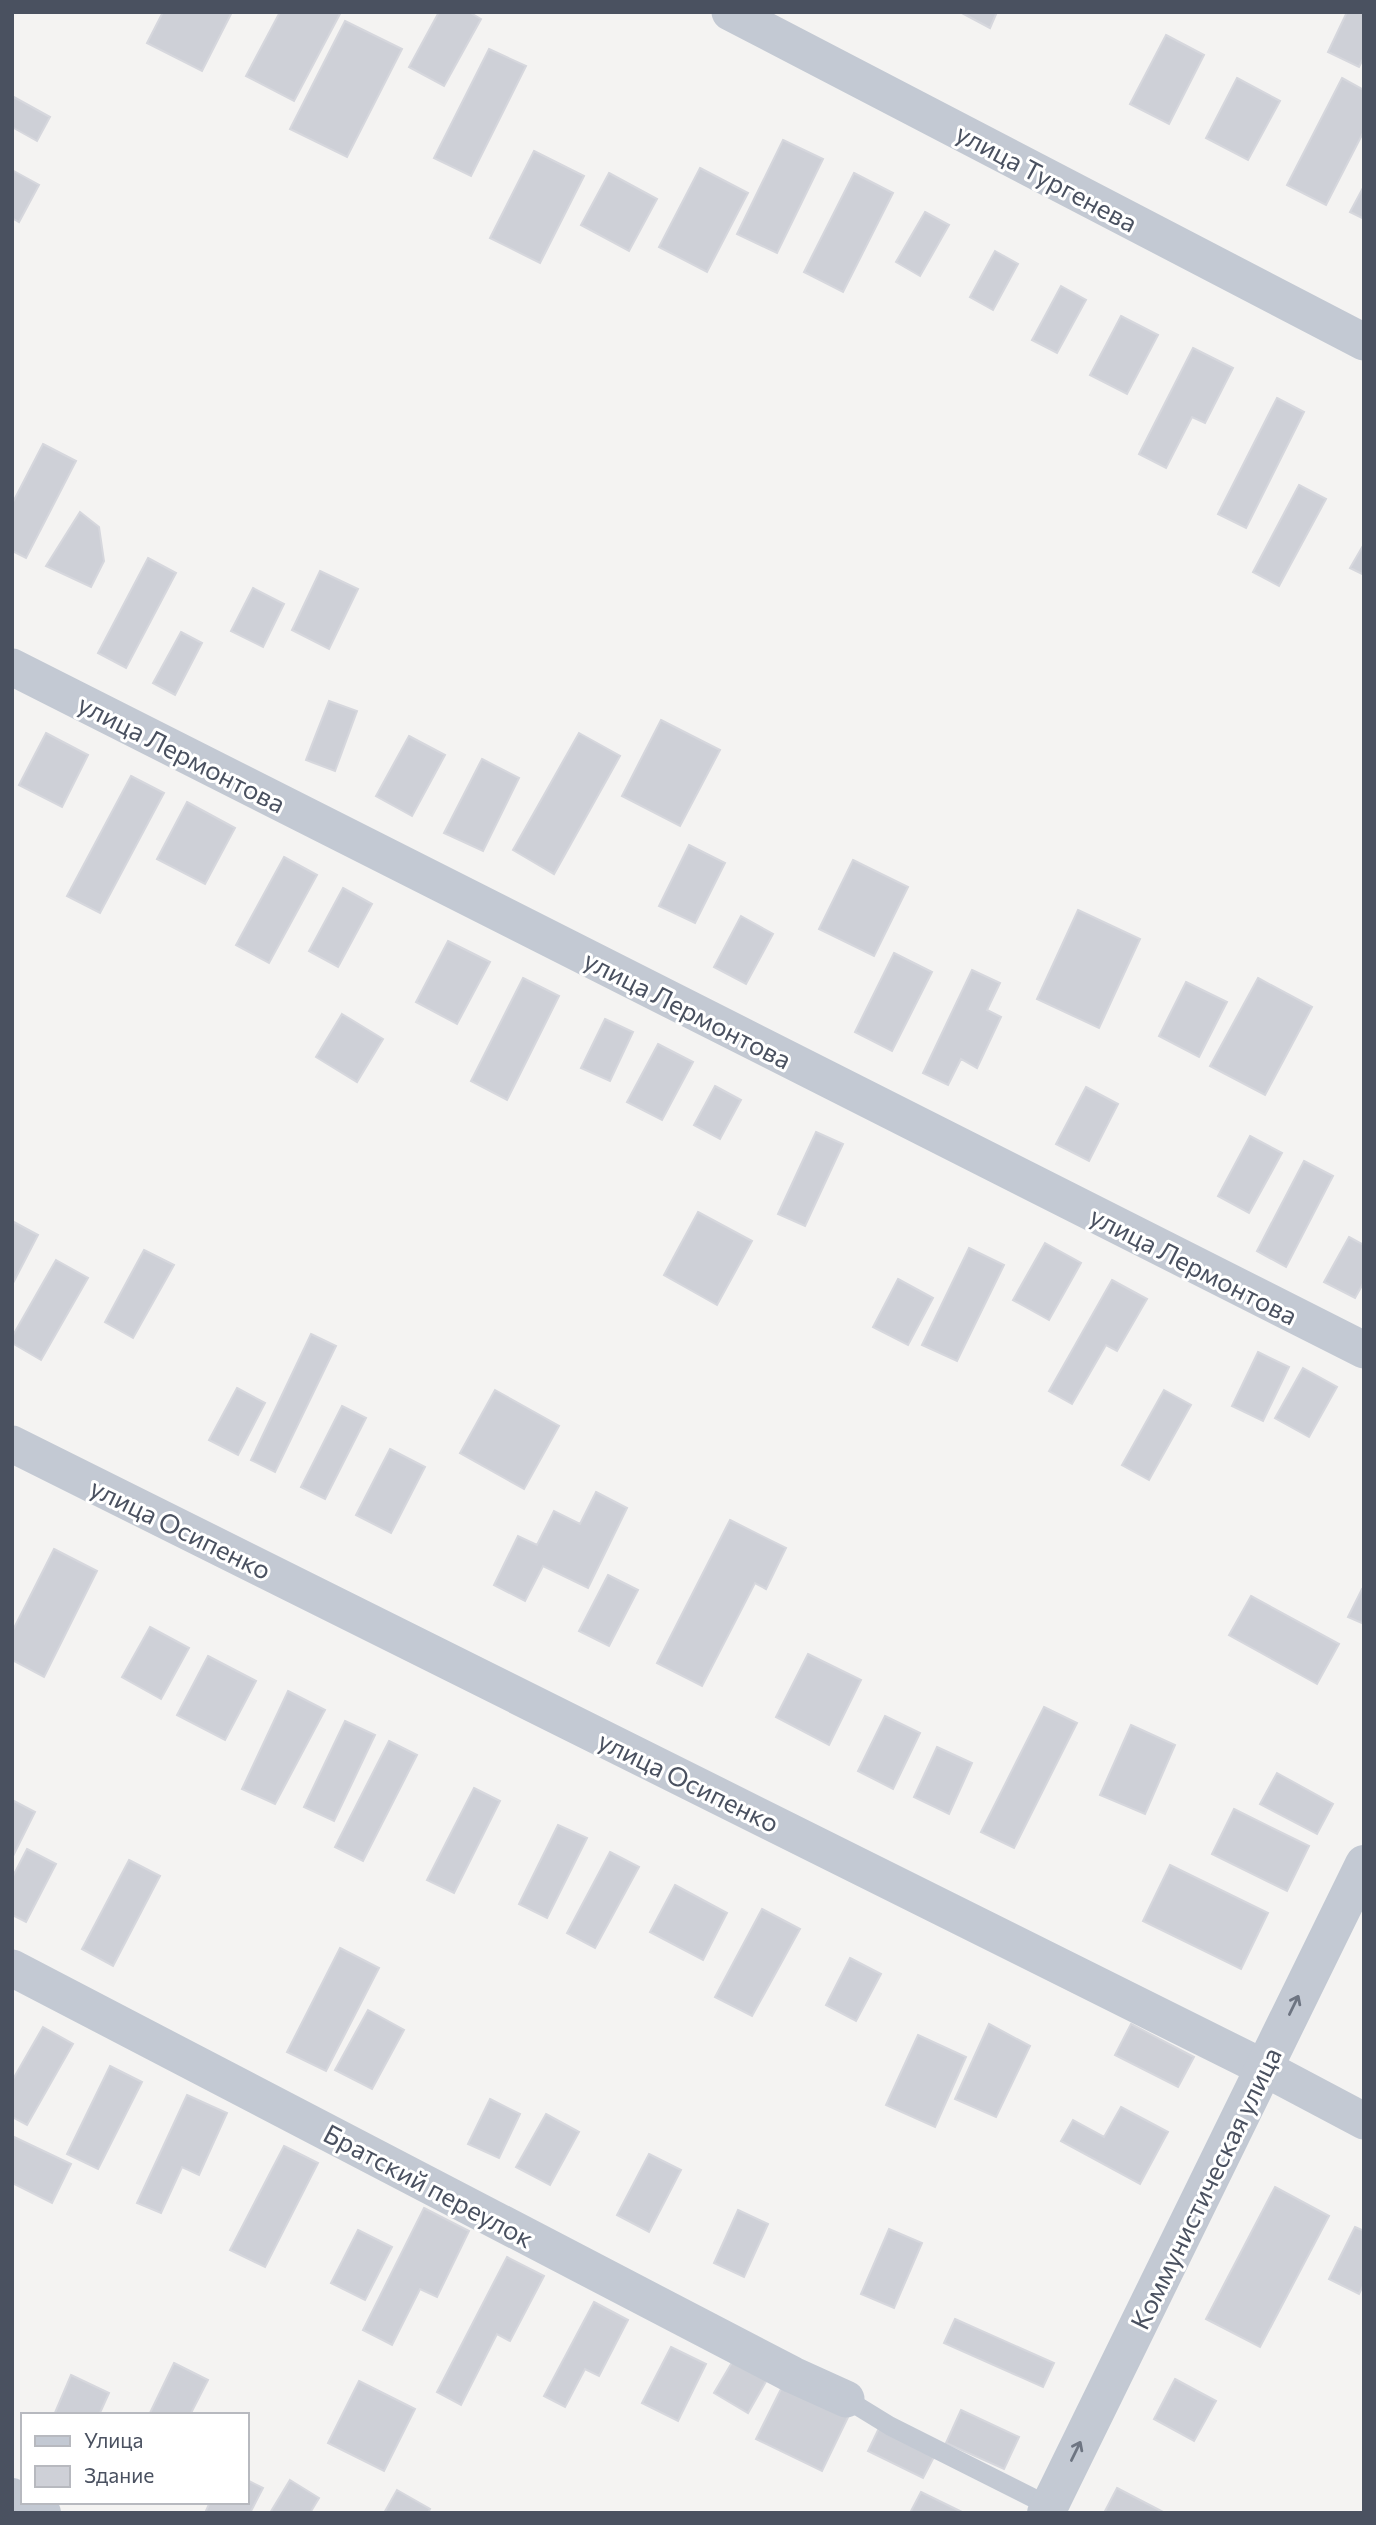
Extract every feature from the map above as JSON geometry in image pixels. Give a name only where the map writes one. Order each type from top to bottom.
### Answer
[{"type":"street","name":"улица Тургенева","points":[[730,12],[1364,342]]},
{"type":"street","name":"улица Лермонтова","points":[[12,667],[1364,1350]]},
{"type":"street","name":"улица Осипенко","points":[[12,1444],[1264,2068],[1364,2121]]},
{"type":"street","name":"Коммунистическая улица","points":[[1047,2510],[1364,1864]]},
{"type":"street","name":"Братский переулок","points":[[12,1968],[793,2375],[846,2399]]},
{"type":"street","points":[[25,2504],[42,2513]]},
{"type":"lane","points":[[846,2399],[890,2426],[1047,2510]]},
{"type":"building","points":[[163,12],[232,12],[202,71],[147,43]]},
{"type":"building","points":[[280,12],[341,12],[294,101],[246,76]]},
{"type":"building","points":[[439,12],[469,12],[481,19],[444,86],[409,67]]},
{"type":"building","points":[[960,12],[997,12],[990,28]]},
{"type":"building","points":[[1347,12],[1364,12],[1364,57],[1359,67],[1328,52]]},
{"type":"building","points":[[345,21],[402,49],[347,157],[290,129]]},
{"type":"building","points":[[1166,35],[1204,55],[1169,124],[1130,104]]},
{"type":"building","points":[[489,49],[526,66],[471,176],[434,158]]},
{"type":"building","points":[[1237,78],[1280,101],[1248,160],[1206,138]]},
{"type":"building","points":[[1342,78],[1364,90],[1364,131],[1326,205],[1287,185]]},
{"type":"building","points":[[12,96],[50,117],[37,141],[12,127]]},
{"type":"building","points":[[783,140],[823,159],[777,253],[737,234]]},
{"type":"building","points":[[534,151],[584,176],[540,263],[490,238]]},
{"type":"building","points":[[700,168],[748,193],[707,272],[659,247]]},
{"type":"building","points":[[12,170],[39,185],[19,222],[12,218]]},
{"type":"building","points":[[609,173],[657,199],[629,251],[581,225]]},
{"type":"building","points":[[854,173],[893,193],[843,292],[804,272]]},
{"type":"building","points":[[1364,186],[1364,219],[1350,212]]},
{"type":"building","points":[[925,212],[949,225],[920,276],[896,262]]},
{"type":"building","points":[[995,251],[1018,264],[993,310],[970,297]]},
{"type":"building","points":[[1061,286],[1086,300],[1057,353],[1032,340]]},
{"type":"building","points":[[1121,316],[1158,335],[1127,394],[1090,375]]},
{"type":"building","points":[[1193,348],[1233,368],[1205,423],[1192,417],[1166,468],[1139,454]]},
{"type":"building","points":[[1277,398],[1304,412],[1246,528],[1218,514]]},
{"type":"building","points":[[43,444],[76,461],[26,558],[12,551],[12,504]]},
{"type":"building","points":[[1299,485],[1326,499],[1279,586],[1253,572]]},
{"type":"building","points":[[80,512],[99,527],[104,561],[91,587],[46,566]]},
{"type":"building","points":[[1364,544],[1364,575],[1350,568]]},
{"type":"building","points":[[148,558],[176,573],[126,668],[98,653]]},
{"type":"building","points":[[320,571],[358,589],[329,649],[292,630]]},
{"type":"building","points":[[253,588],[284,604],[263,647],[231,631]]},
{"type":"building","points":[[181,632],[202,643],[175,695],[153,683]]},
{"type":"building","points":[[329,701],[357,711],[335,771],[306,760]]},
{"type":"building","points":[[661,720],[720,750],[680,826],[622,796]]},
{"type":"building","points":[[46,733],[88,755],[62,807],[19,785]]},
{"type":"building","points":[[579,733],[620,756],[554,874],[513,850]]},
{"type":"building","points":[[409,736],[445,755],[412,816],[376,796]]},
{"type":"building","points":[[482,759],[519,778],[483,851],[444,833]]},
{"type":"building","points":[[131,776],[164,793],[100,913],[67,896]]},
{"type":"building","points":[[187,802],[235,828],[205,884],[157,859]]},
{"type":"building","points":[[689,845],[725,863],[695,923],[659,906]]},
{"type":"building","points":[[284,857],[317,875],[269,963],[236,945]]},
{"type":"building","points":[[853,860],[908,887],[874,956],[819,929]]},
{"type":"building","points":[[343,888],[372,904],[338,967],[309,951]]},
{"type":"building","points":[[1078,910],[1140,939],[1099,1028],[1037,999]]},
{"type":"building","points":[[741,916],[773,934],[746,984],[714,967]]},
{"type":"building","points":[[448,941],[490,962],[457,1024],[416,1002]]},
{"type":"building","points":[[894,953],[932,972],[892,1051],[855,1032]]},
{"type":"building","points":[[972,970],[1000,983],[987,1010],[1001,1017],[977,1068],[961,1059],[948,1085],[923,1073]]},
{"type":"building","points":[[523,978],[559,996],[507,1100],[471,1081]]},
{"type":"building","points":[[1258,978],[1312,1007],[1265,1095],[1210,1066]]},
{"type":"building","points":[[1186,982],[1227,1002],[1199,1057],[1159,1036]]},
{"type":"building","points":[[342,1014],[383,1039],[357,1082],[316,1057]]},
{"type":"building","points":[[605,1019],[633,1032],[610,1081],[581,1068]]},
{"type":"building","points":[[658,1044],[693,1062],[662,1120],[627,1102]]},
{"type":"building","points":[[715,1086],[741,1100],[720,1139],[694,1125]]},
{"type":"building","points":[[1086,1087],[1118,1104],[1089,1161],[1056,1144]]},
{"type":"building","points":[[816,1132],[843,1144],[805,1226],[778,1214]]},
{"type":"building","points":[[1250,1136],[1282,1153],[1249,1213],[1218,1196]]},
{"type":"building","points":[[1304,1161],[1333,1176],[1286,1267],[1257,1251]]},
{"type":"building","points":[[698,1212],[752,1241],[717,1305],[664,1275]]},
{"type":"building","points":[[12,1221],[38,1235],[12,1285]]},
{"type":"building","points":[[1349,1237],[1364,1245],[1364,1282],[1355,1298],[1324,1282]]},
{"type":"building","points":[[1045,1243],[1081,1263],[1049,1320],[1013,1300]]},
{"type":"building","points":[[969,1248],[1004,1265],[957,1361],[922,1345]]},
{"type":"building","points":[[144,1250],[174,1265],[133,1338],[105,1322]]},
{"type":"building","points":[[56,1260],[88,1278],[41,1360],[12,1343],[12,1337]]},
{"type":"building","points":[[898,1279],[933,1298],[908,1345],[873,1327]]},
{"type":"building","points":[[1112,1280],[1147,1299],[1117,1351],[1106,1345],[1072,1404],[1049,1391]]},
{"type":"building","points":[[311,1334],[336,1346],[275,1472],[251,1460]]},
{"type":"building","points":[[1258,1352],[1289,1367],[1263,1421],[1232,1406]]},
{"type":"building","points":[[1303,1368],[1337,1387],[1309,1437],[1275,1418]]},
{"type":"building","points":[[237,1388],[265,1403],[238,1455],[209,1440]]},
{"type":"building","points":[[495,1390],[559,1426],[524,1489],[460,1453]]},
{"type":"building","points":[[1164,1390],[1191,1405],[1149,1480],[1122,1465]]},
{"type":"building","points":[[342,1406],[366,1418],[325,1499],[301,1487]]},
{"type":"building","points":[[390,1449],[425,1467],[391,1533],[356,1515]]},
{"type":"building","points":[[596,1492],[627,1508],[588,1588],[543,1566],[525,1601],[494,1585],[518,1536],[537,1545],[554,1511],[580,1524]]},
{"type":"building","points":[[730,1520],[786,1548],[766,1589],[755,1583],[702,1686],[657,1663]]},
{"type":"building","points":[[54,1549],[97,1571],[44,1677],[12,1660],[12,1632]]},
{"type":"building","points":[[608,1575],[638,1590],[609,1646],[579,1631]]},
{"type":"building","points":[[1362,1589],[1364,1590],[1364,1624],[1348,1617]]},
{"type":"building","points":[[1251,1596],[1339,1644],[1317,1684],[1229,1635]]},
{"type":"building","points":[[150,1627],[189,1648],[161,1699],[122,1677]]},
{"type":"building","points":[[808,1654],[861,1680],[829,1745],[776,1717]]},
{"type":"building","points":[[208,1656],[256,1681],[225,1740],[177,1715]]},
{"type":"building","points":[[288,1691],[325,1710],[275,1804],[242,1789]]},
{"type":"building","points":[[1044,1707],[1077,1723],[1014,1848],[981,1832]]},
{"type":"building","points":[[885,1716],[920,1733],[893,1789],[858,1771]]},
{"type":"building","points":[[345,1721],[375,1735],[334,1821],[304,1807]]},
{"type":"building","points":[[1131,1725],[1175,1745],[1145,1814],[1100,1795]]},
{"type":"building","points":[[389,1741],[417,1755],[363,1861],[335,1847]]},
{"type":"building","points":[[937,1747],[972,1763],[949,1814],[914,1797]]},
{"type":"building","points":[[1277,1773],[1333,1804],[1317,1834],[1260,1804]]},
{"type":"building","points":[[474,1788],[500,1801],[454,1893],[427,1880]]},
{"type":"building","points":[[12,1800],[35,1812],[12,1858]]},
{"type":"building","points":[[1234,1809],[1309,1846],[1287,1891],[1212,1854]]},
{"type":"building","points":[[558,1825],[587,1838],[547,1918],[519,1904]]},
{"type":"building","points":[[27,1849],[56,1864],[26,1922],[12,1915],[12,1878]]},
{"type":"building","points":[[610,1852],[639,1867],[595,1948],[567,1933]]},
{"type":"building","points":[[129,1860],[160,1876],[113,1966],[82,1949]]},
{"type":"building","points":[[1170,1865],[1268,1913],[1241,1969],[1143,1921]]},
{"type":"building","points":[[675,1885],[727,1913],[703,1960],[650,1932]]},
{"type":"building","points":[[762,1909],[800,1929],[752,2016],[715,1997]]},
{"type":"building","points":[[340,1948],[379,1968],[326,2071],[287,2052]]},
{"type":"building","points":[[850,1958],[881,1974],[856,2021],[826,2005]]},
{"type":"building","points":[[368,2010],[404,2030],[372,2089],[335,2070]]},
{"type":"building","points":[[989,2024],[1030,2046],[996,2117],[955,2099]]},
{"type":"building","points":[[1131,2024],[1194,2057],[1178,2087],[1115,2055]]},
{"type":"building","points":[[43,2027],[73,2044],[27,2125],[12,2117],[12,2081]]},
{"type":"building","points":[[918,2035],[966,2057],[935,2127],[886,2105]]},
{"type":"building","points":[[110,2066],[142,2082],[98,2169],[67,2154]]},
{"type":"building","points":[[187,2095],[227,2113],[199,2175],[182,2167],[161,2213],[137,2203]]},
{"type":"building","points":[[490,2099],[520,2114],[499,2158],[468,2144]]},
{"type":"building","points":[[1121,2107],[1168,2132],[1140,2184],[1061,2141],[1073,2120],[1104,2137]]},
{"type":"building","points":[[546,2114],[579,2132],[550,2185],[516,2167]]},
{"type":"building","points":[[12,2136],[71,2164],[52,2203],[12,2183]]},
{"type":"building","points":[[284,2146],[318,2163],[265,2267],[230,2250]]},
{"type":"building","points":[[649,2154],[681,2170],[649,2232],[617,2215]]},
{"type":"building","points":[[1275,2187],[1329,2216],[1260,2347],[1206,2319]]},
{"type":"building","points":[[424,2208],[469,2231],[437,2297],[420,2289],[392,2345],[363,2330]]},
{"type":"building","points":[[738,2210],[768,2224],[744,2277],[714,2263]]},
{"type":"building","points":[[1355,2227],[1364,2231],[1364,2284],[1359,2294],[1329,2279]]},
{"type":"building","points":[[889,2229],[922,2243],[894,2308],[861,2294]]},
{"type":"building","points":[[358,2230],[392,2247],[365,2300],[331,2283]]},
{"type":"building","points":[[507,2257],[544,2276],[510,2341],[497,2334],[461,2405],[437,2392]]},
{"type":"building","points":[[594,2302],[628,2320],[599,2376],[585,2369],[565,2407],[544,2396]]},
{"type":"building","points":[[955,2319],[1054,2363],[1043,2387],[944,2343]]},
{"type":"building","points":[[671,2347],[706,2364],[678,2421],[642,2403]]},
{"type":"building","points":[[734,2359],[768,2378],[748,2413],[714,2393]]},
{"type":"building","points":[[174,2363],[208,2380],[191,2413],[150,2413]]},
{"type":"building","points":[[71,2375],[109,2393],[100,2413],[55,2413]]},
{"type":"building","points":[[787,2377],[852,2409],[822,2471],[756,2439]]},
{"type":"building","points":[[1175,2379],[1216,2401],[1194,2441],[1154,2419]]},
{"type":"building","points":[[359,2381],[415,2409],[384,2471],[328,2443]]},
{"type":"building","points":[[961,2410],[1019,2437],[1004,2469],[946,2443]]},
{"type":"building","points":[[879,2428],[935,2455],[923,2478],[868,2451]]},
{"type":"building","points":[[248,2480],[263,2488],[250,2513],[205,2513],[209,2504],[248,2504]]},
{"type":"building","points":[[290,2480],[319,2498],[310,2513],[270,2513]]},
{"type":"building","points":[[1117,2488],[1165,2513],[1104,2513]]},
{"type":"building","points":[[397,2490],[430,2509],[428,2513],[384,2513]]},
{"type":"building","points":[[921,2492],[964,2513],[910,2513]]}]
